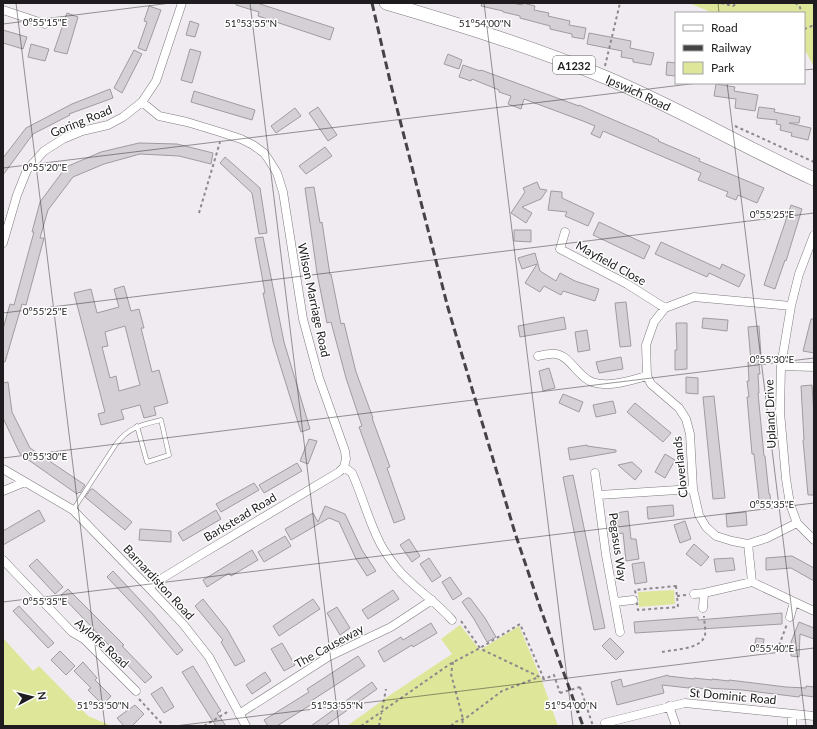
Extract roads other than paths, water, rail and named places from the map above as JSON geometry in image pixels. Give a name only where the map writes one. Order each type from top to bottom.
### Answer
[{"type":"main road","name":"Ipswich Road","points":[[386,3],[508,40],[607,78],[668,105],[814,179]]},
{"type":"street","name":"Goring Road","points":[[3,243],[17,195],[27,170],[44,151],[63,139],[82,131],[108,125],[123,118],[142,102],[156,81],[182,3]]},
{"type":"street","points":[[3,10],[45,24]]},
{"type":"street","name":"Wilson Marriage Road","points":[[142,102],[159,116],[187,122],[241,138],[264,154],[277,174],[283,192],[303,319],[319,378],[345,451],[346,459],[344,467]]},
{"type":"street","name":"Mayfield Close","points":[[565,232],[560,249],[627,284],[665,308]]},
{"type":"street","name":"Upland Drive","points":[[814,235],[799,274],[791,306],[781,366],[780,412],[786,479],[790,504],[797,523],[814,540]]},
{"type":"street","points":[[538,356],[556,354],[564,357],[582,376],[591,382],[600,384],[624,382],[647,376],[646,345],[654,322],[665,308],[694,297],[791,306]]},
{"type":"street","points":[[781,366],[814,367]]},
{"type":"street","name":"Cloverlands","points":[[647,376],[651,384],[679,408],[686,419],[690,434],[693,489],[699,516],[706,527],[716,536],[748,544],[767,538],[797,523]]},
{"type":"street","points":[[344,467],[352,473],[379,542],[387,554],[397,568],[443,609],[452,620]]},
{"type":"street","name":"Barkstead Road","points":[[148,587],[339,472],[344,467]]},
{"type":"street","name":"Barnardiston Road","points":[[3,469],[73,510],[183,624],[209,657],[246,726]]},
{"type":"street","name":"Pegasus Way","points":[[595,473],[606,555],[620,632]]},
{"type":"street","points":[[3,491],[25,482]]},
{"type":"street","points":[[599,495],[693,489]]},
{"type":"street","points":[[748,544],[752,582]]},
{"type":"street","name":"Ayloffe Road","points":[[3,560],[72,632],[84,639],[136,691]]},
{"type":"street","points":[[694,594],[752,582],[814,611]]},
{"type":"street","points":[[703,608],[704,593]]},
{"type":"street","name":"The Causeway","points":[[237,710],[328,657],[391,627],[432,600]]},
{"type":"street","points":[[615,602],[633,600]]},
{"type":"street","points":[[790,617],[794,602]]},
{"type":"street","name":"St Dominic Road","points":[[605,723],[669,706],[685,704],[814,716]]},
{"type":"street","points":[[669,706],[676,726]]},
{"type":"street","points":[[792,714],[792,726]]},
{"type":"lane","points":[[73,510],[116,444],[123,435],[137,426],[161,420],[170,455],[147,462],[137,426]]},
{"type":"railway","points":[[372,3],[390,81],[448,308],[515,533],[583,726]]}]
